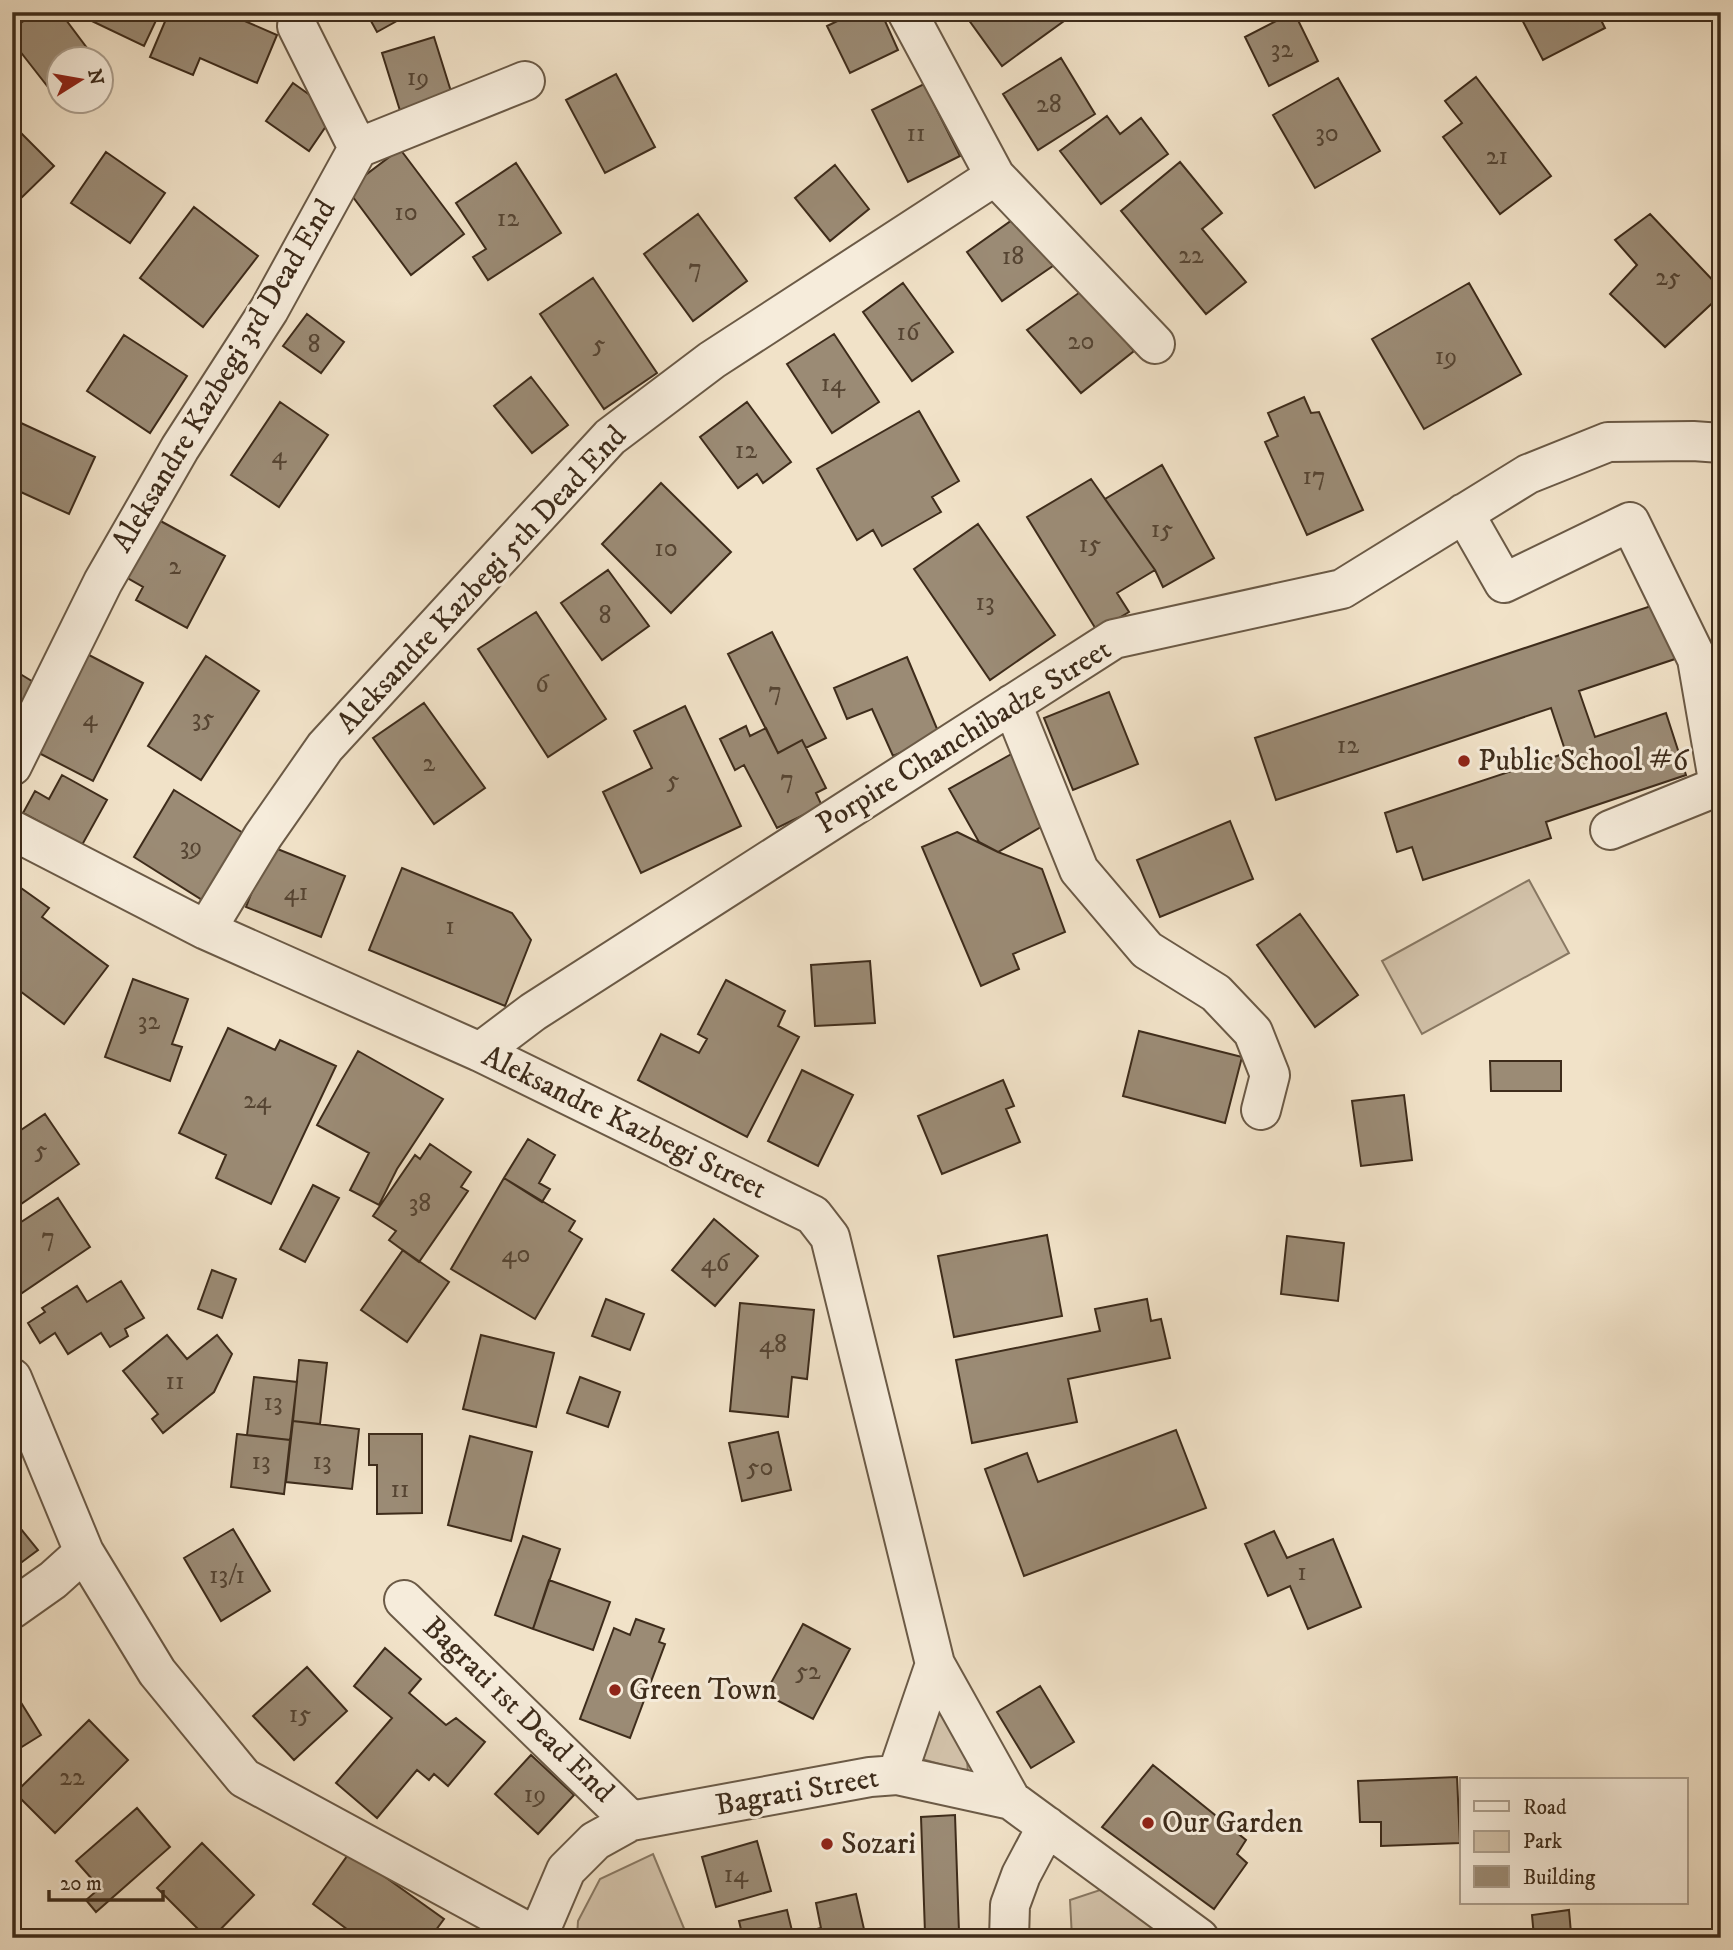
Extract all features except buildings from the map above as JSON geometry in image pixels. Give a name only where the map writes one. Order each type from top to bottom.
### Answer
[{"type":"street","points":[[907,12],[995,176],[1155,344]]},
{"type":"street","points":[[297,26],[358,148],[525,81]]},
{"type":"street","name":"Aleksandre Kazbegi 3rd Dead End","points":[[12,766],[103,582],[180,448],[269,310],[358,148]]},
{"type":"street","name":"Aleksandre Kazbegi 5th Dead End","points":[[206,930],[263,836],[325,747],[610,437],[712,360],[995,176]]},
{"type":"street","name":"Porpire Chanchibadze Street","points":[[480,1052],[533,1012],[1114,639],[1342,589],[1528,474],[1608,442],[1721,443]]},
{"type":"street","points":[[1464,513],[1504,583],[1630,522],[1698,659],[1719,786],[1610,830]]},
{"type":"street","points":[[1012,704],[1079,870],[1147,950],[1216,993],[1253,1032],[1270,1075],[1261,1110]]},
{"type":"street","name":"Aleksandre Kazbegi Street","points":[[16,842],[480,1052],[813,1215],[830,1237],[935,1664],[1011,1800]]},
{"type":"street","points":[[12,1378],[84,1552],[157,1672],[244,1778],[537,1938]]},
{"type":"street","points":[[12,1609],[53,1580],[84,1552]]},
{"type":"street","name":"Bagrati 1st Dead End","points":[[404,1600],[631,1821]]},
{"type":"street","points":[[897,1775],[935,1664]]},
{"type":"street","name":"Bagrati Street","points":[[537,1938],[566,1870],[595,1841],[631,1821],[870,1777],[897,1775],[1011,1800],[1199,1938]]},
{"type":"street","points":[[1009,1938],[1010,1905],[1021,1875],[1047,1826]]},
{"type":"green space","points":[[1529,880],[1569,953],[1422,1034],[1382,961]]},
{"type":"green space","points":[[937,1693],[966,1748],[968,1772],[911,1756]]},
{"type":"green space","points":[[653,1854],[688,1938],[577,1938],[578,1921],[600,1879]]},
{"type":"green space","points":[[1106,1888],[1170,1938],[1072,1938],[1070,1900]]},
{"type":"place","name":"Public School #6","points":[[1464,761]]},
{"type":"place","name":"Green Town","points":[[615,1690]]},
{"type":"place","name":"Our Garden","points":[[1148,1823]]},
{"type":"place","name":"Sozari","points":[[827,1844]]}]
